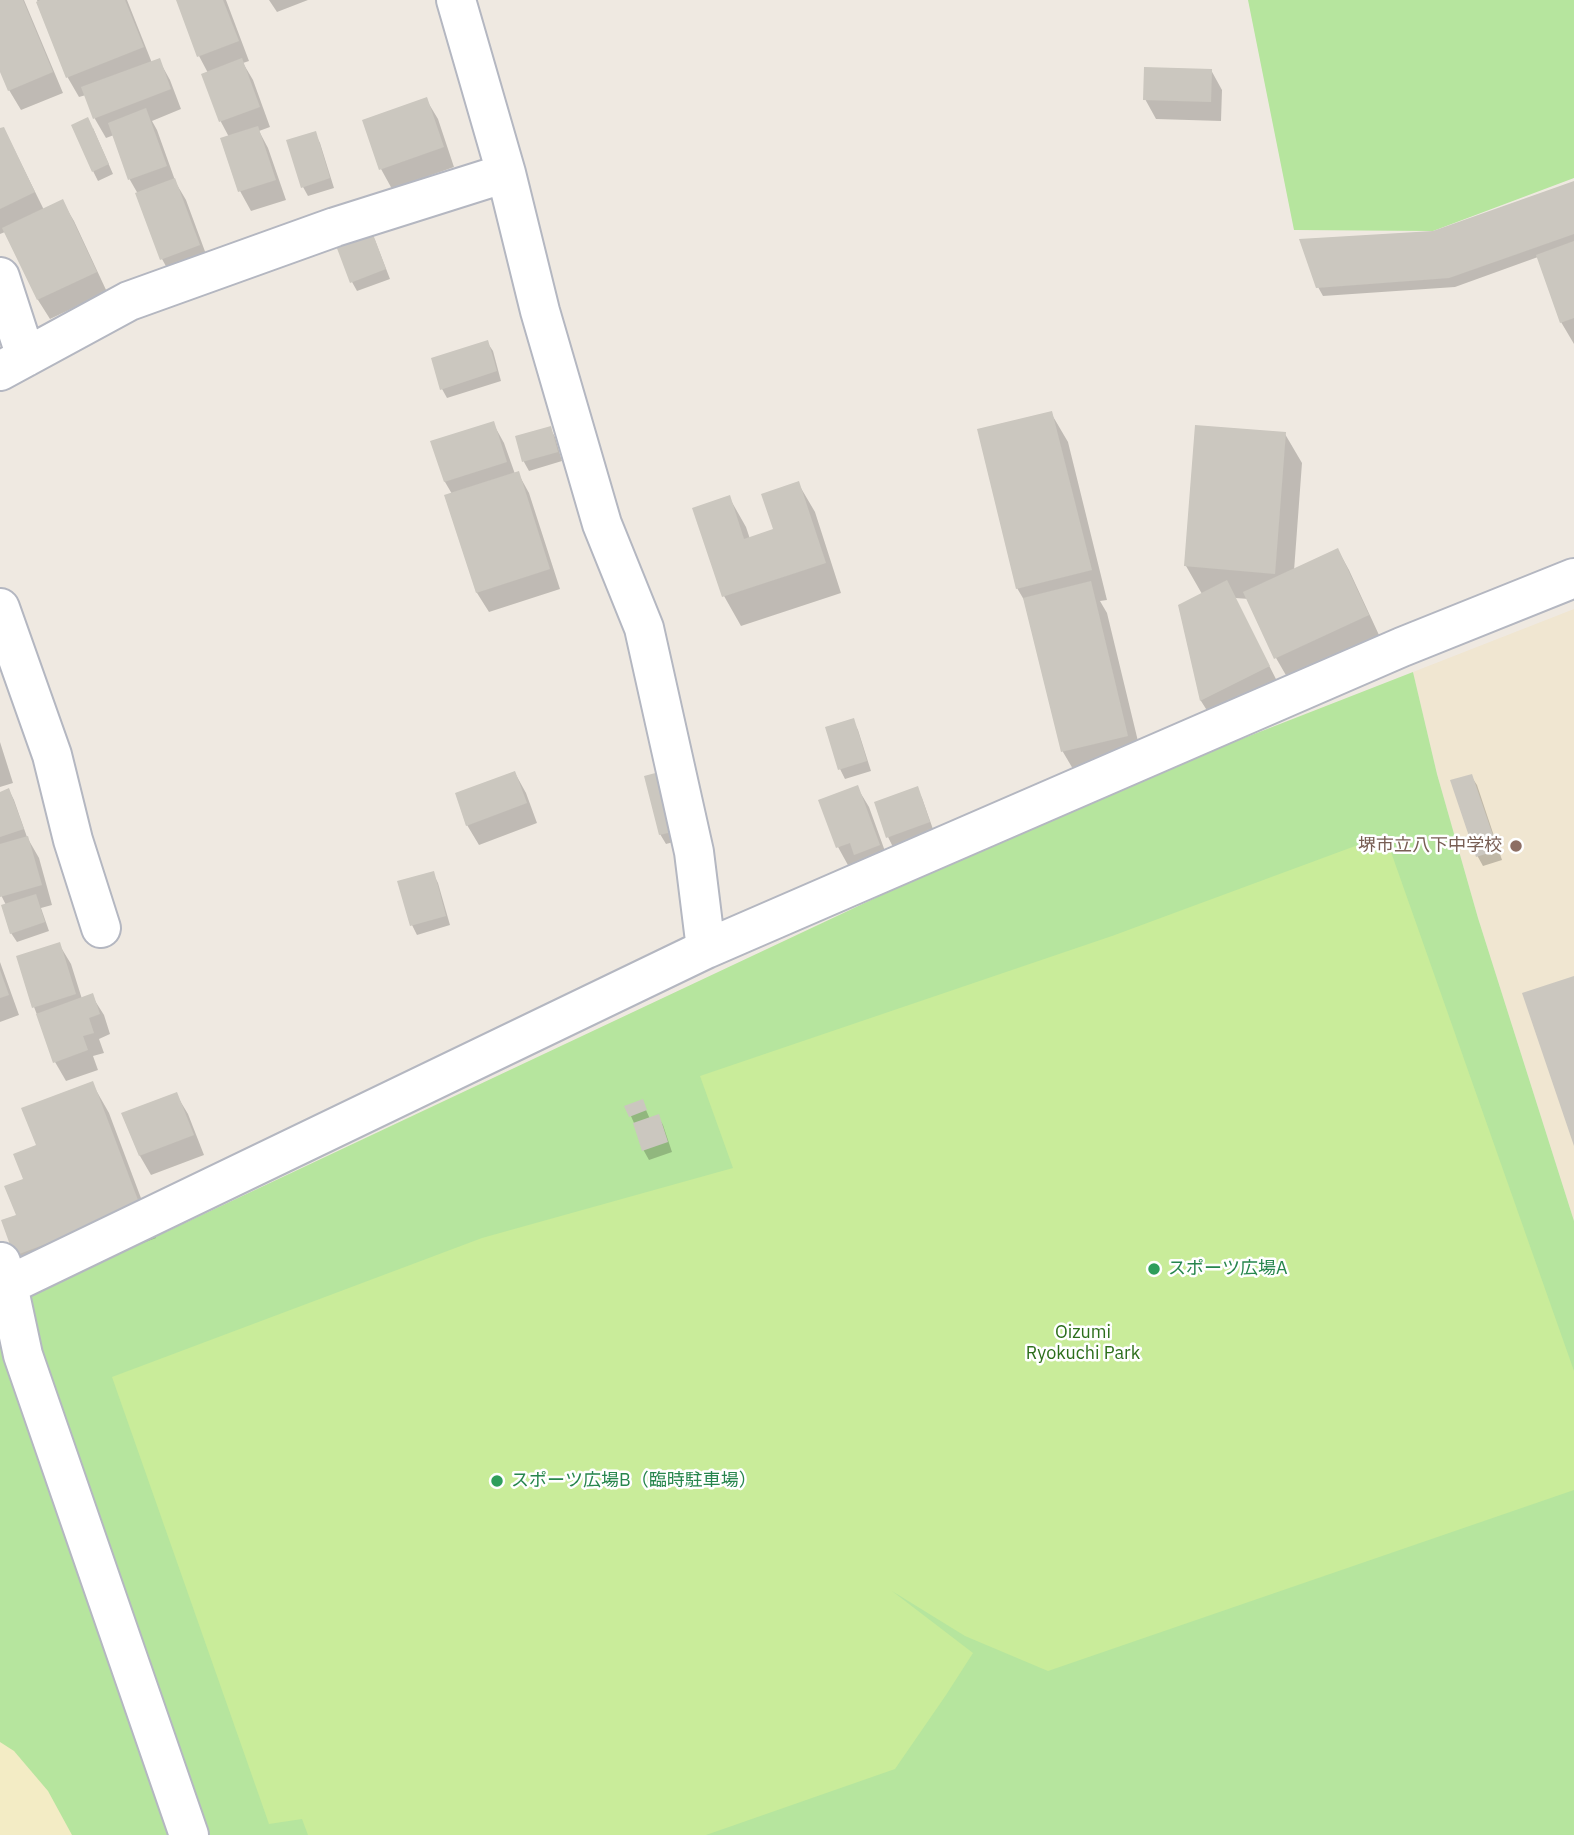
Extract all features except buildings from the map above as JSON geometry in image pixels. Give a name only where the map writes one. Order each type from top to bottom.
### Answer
[{"type":"street","points":[[456,0],[506,173],[540,311],[602,524],[644,628],[694,852],[706,949]]},
{"type":"street","points":[[0,278],[13,364],[129,301],[335,227],[506,173]]},
{"type":"street","points":[[189,1835],[23,1355],[3,1278],[706,949],[1402,647],[1574,578]]},
{"type":"street","points":[[0,608],[11,672],[52,755],[88,915]]},
{"type":"shaded area","name":"堺市立八下中学校","points":[[1574,609],[1574,1221],[1478,918],[1437,774],[1413,672]]},
{"type":"green space","points":[[1248,0],[1574,0],[1574,178],[1433,231],[1294,230]]},
{"type":"green space","name":"Oizumi Ryokuchi Park","points":[[1413,672],[1437,774],[1478,918],[1574,1221],[1574,1835],[0,1835],[0,1310],[1075,804]]},
{"type":"green space","name":"Oizumi Ryokuchi Park","points":[[1385,835],[1574,1371],[1574,1490],[1048,1671],[965,1636],[892,1591],[973,1653],[895,1769],[706,1835],[308,1835],[302,1819],[269,1824],[112,1377],[482,1238],[733,1168],[700,1076],[1112,936]]},
{"type":"sand","points":[[0,1742],[14,1751],[48,1791],[72,1835],[0,1835]]},
{"type":"place","name":"堺市立八下中学校","points":[[1516,846]]},
{"type":"place","name":"スポーツ広場A","points":[[1154,1269]]},
{"type":"place","name":"スポーツ広場B（臨時駐車場）","points":[[497,1481]]}]
